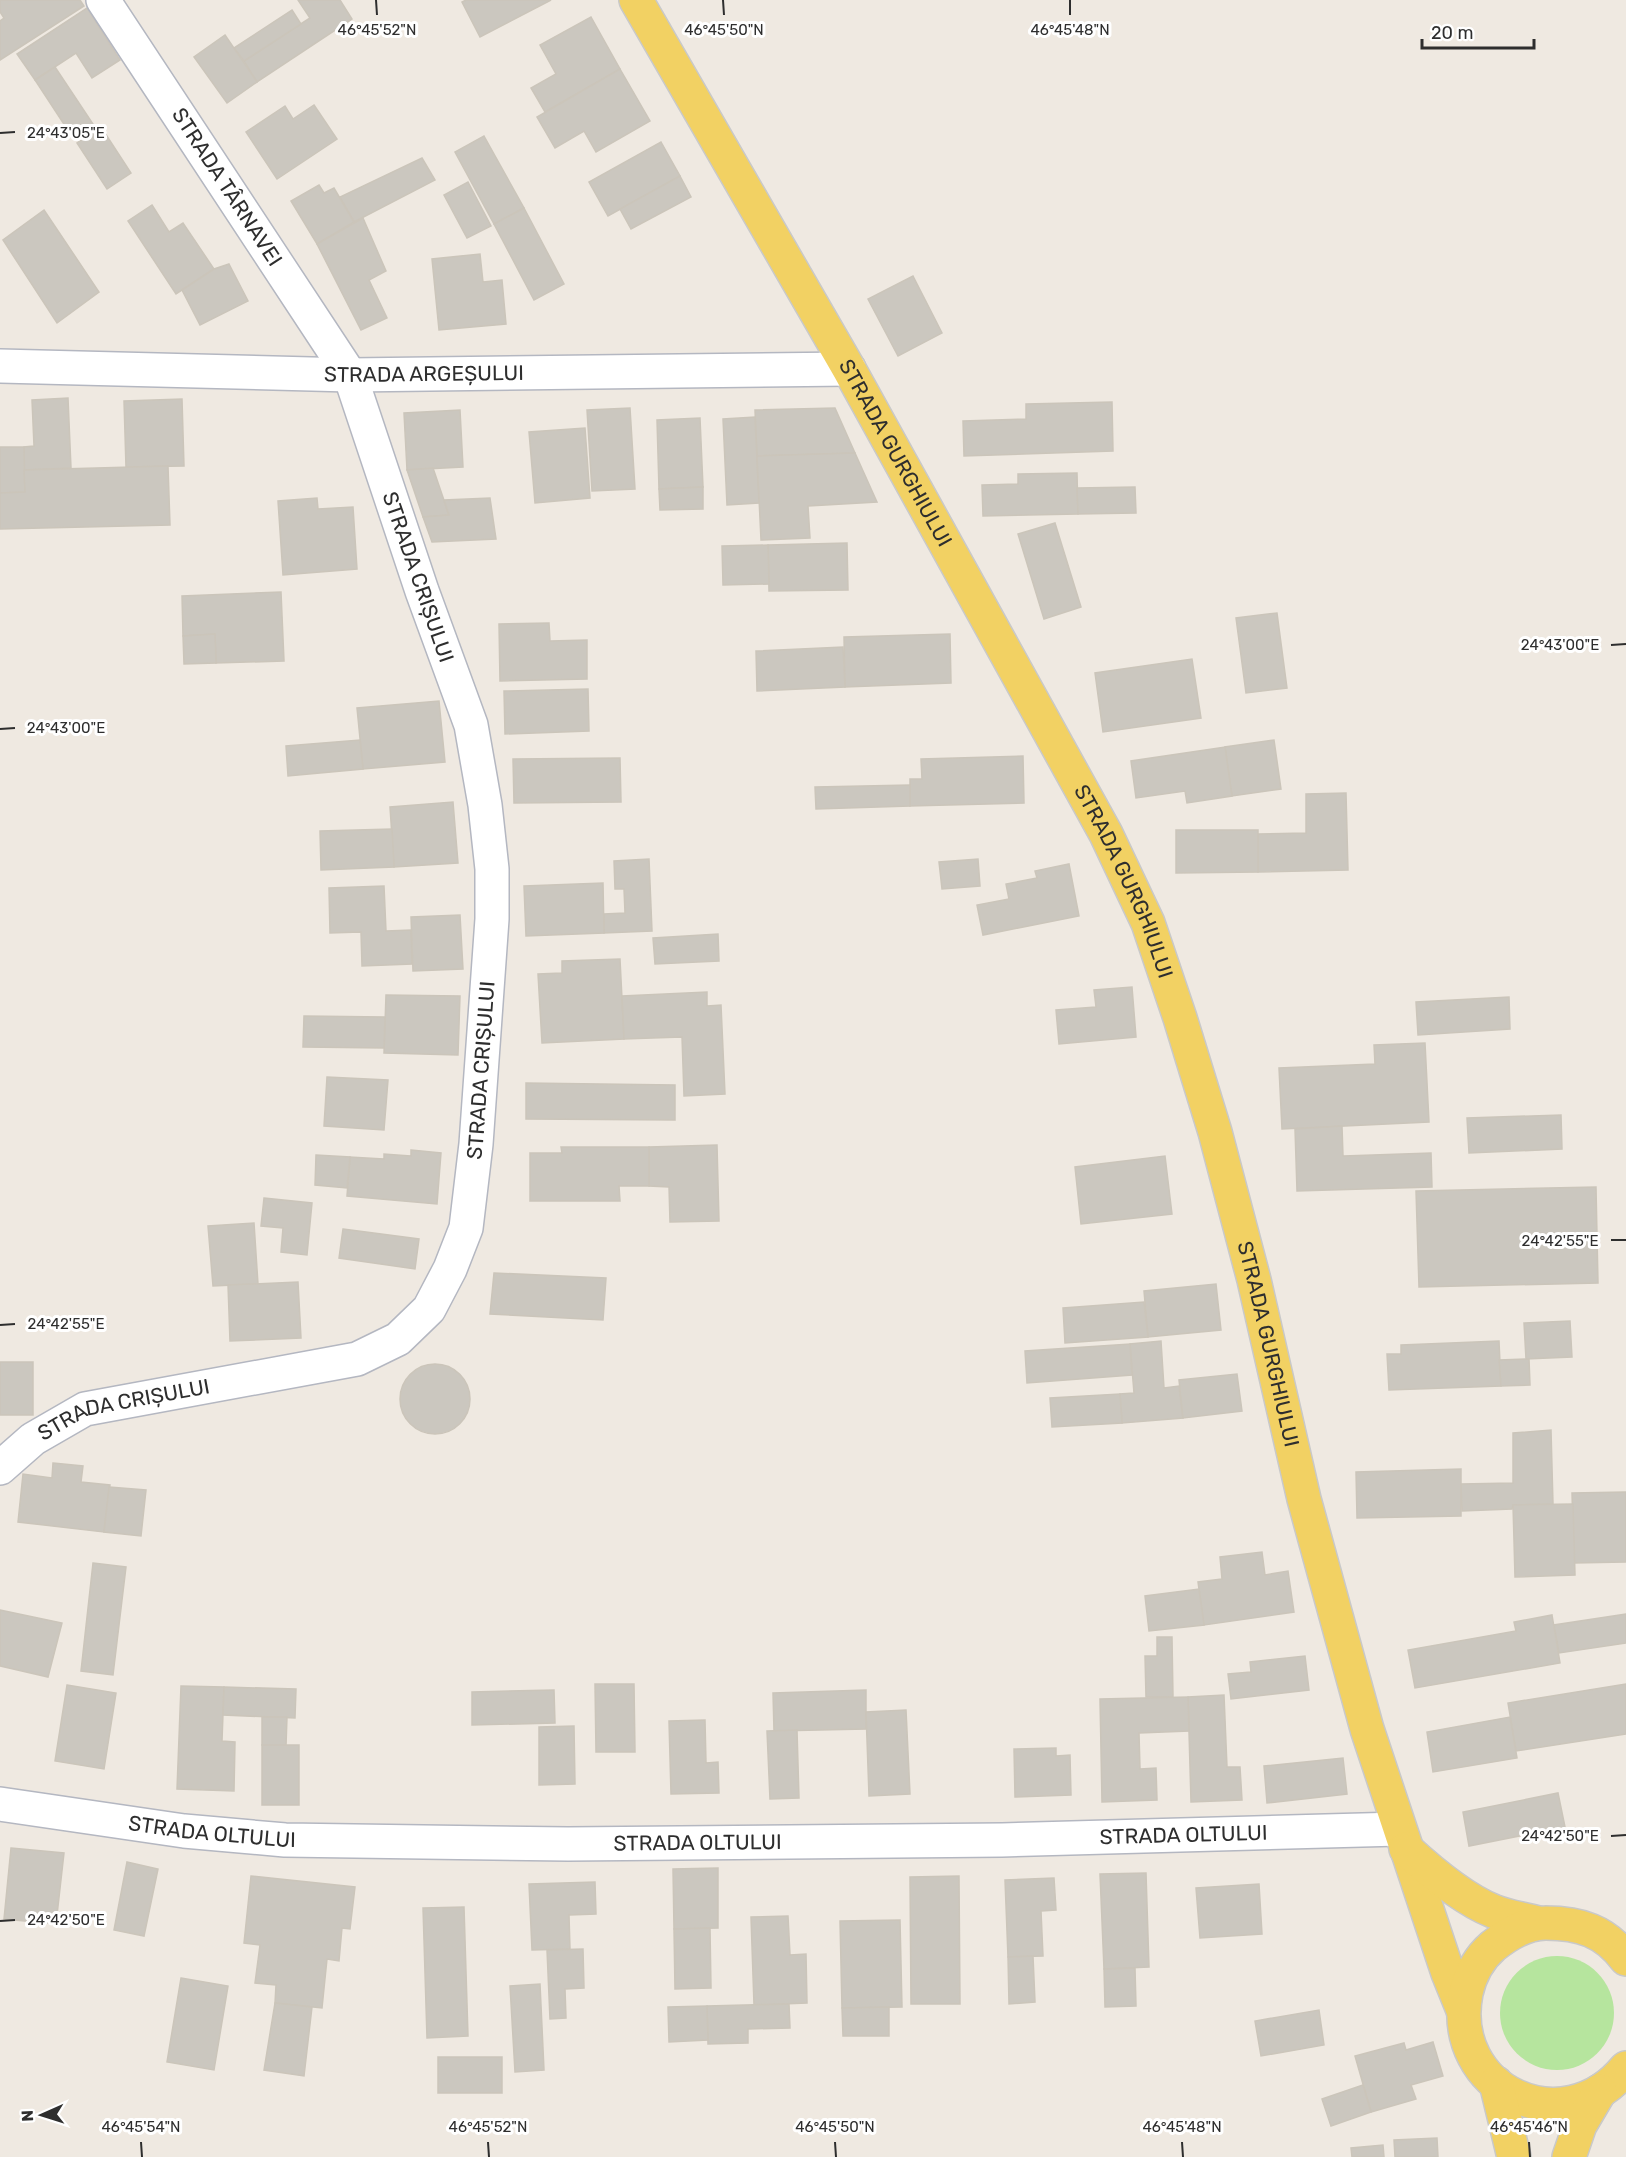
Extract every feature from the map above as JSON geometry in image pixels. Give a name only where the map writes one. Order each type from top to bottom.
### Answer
[{"type":"main road","name":"STRADA GURGHIULUI","points":[[636,0],[849,369],[1106,834],[1148,923],[1215,1132],[1254,1280],[1304,1499],[1367,1729],[1402,1839],[1463,2010]]},
{"type":"main road","name":"STRADA GURGHIULUI","points":[[1402,1839],[1430,1871],[1493,1911],[1538,1923]]},
{"type":"main road","points":[[1626,1959],[1612,1934],[1570,1923],[1538,1923],[1510,1933],[1485,1953],[1469,1980],[1463,2010],[1466,2037],[1477,2063],[1496,2083],[1514,2096],[1535,2103],[1558,2104],[1580,2101],[1617,2079],[1626,2068]]},
{"type":"main road","points":[[1496,2083],[1514,2157]]},
{"type":"main road","points":[[1569,2157],[1580,2125],[1600,2091]]},
{"type":"street","name":"STRADA TÂRNAVEI","points":[[103,0],[350,375]]},
{"type":"street","name":"STRADA ARGEȘULUI","points":[[0,366],[350,375],[849,369]]},
{"type":"street","name":"STRADA CRIȘULUI","points":[[0,1468],[33,1439],[85,1409],[357,1359],[398,1339],[429,1309],[450,1269],[466,1228],[476,1144],[492,919],[492,869],[485,806],[471,725],[406,547],[350,375]]},
{"type":"street","name":"STRADA OLTULUI","points":[[0,1804],[184,1831],[285,1840],[568,1844],[1402,1839]]},
{"type":"green space","points":[[1557,1956],[1579,1961],[1597,1973],[1609,1991],[1614,2013],[1609,2035],[1597,2053],[1579,2065],[1557,2070],[1535,2065],[1517,2053],[1505,2035],[1500,2013],[1505,1991],[1517,1973],[1535,1961]]},
{"type":"building","points":[[0,0],[80,0],[84,6],[0,60],[0,21],[4,18],[0,12]]},
{"type":"building","points":[[298,0],[340,0],[352,19],[257,82],[244,61],[310,18]]},
{"type":"building","points":[[466,0],[551,0],[480,37],[462,2]]},
{"type":"building","points":[[87,8],[120,60],[92,78],[76,53],[35,80],[17,54]]},
{"type":"building","points":[[292,10],[301,24],[244,61],[234,48]]},
{"type":"building","points":[[591,17],[620,69],[545,112],[531,88],[556,74],[540,45]]},
{"type":"building","points":[[225,35],[257,82],[227,103],[194,57]]},
{"type":"building","points":[[55,67],[93,124],[73,138],[35,80]]},
{"type":"building","points":[[620,69],[650,121],[596,152],[584,131],[555,148],[537,117]]},
{"type":"building","points":[[314,105],[337,139],[277,179],[246,132],[285,106],[293,119]]},
{"type":"building","points":[[101,127],[131,173],[107,189],[77,143]]},
{"type":"building","points":[[484,136],[524,208],[494,224],[455,152]]},
{"type":"building","points":[[661,142],[680,176],[608,216],[589,182]]},
{"type":"building","points":[[422,158],[435,180],[354,222],[340,197]]},
{"type":"building","points":[[680,176],[691,197],[631,229],[620,209]]},
{"type":"building","points":[[468,182],[491,226],[467,238],[444,195]]},
{"type":"building","points":[[319,185],[324,193],[334,188],[354,222],[317,244],[291,201]]},
{"type":"building","points":[[152,205],[169,232],[183,223],[214,269],[176,294],[128,221]]},
{"type":"building","points":[[524,208],[564,284],[534,300],[494,224]]},
{"type":"building","points":[[44,210],[99,292],[57,323],[3,240]]},
{"type":"building","points":[[363,218],[386,271],[369,280],[387,318],[361,330],[317,244]]},
{"type":"building","points":[[480,254],[483,282],[502,280],[506,324],[439,330],[432,259]]},
{"type":"building","points":[[229,264],[248,301],[200,325],[182,290],[214,269]]},
{"type":"building","points":[[913,276],[942,333],[898,356],[868,299]]},
{"type":"building","points":[[68,398],[71,468],[24,470],[24,447],[34,446],[32,400]]},
{"type":"building","points":[[182,399],[184,466],[126,467],[124,401]]},
{"type":"building","points":[[1112,402],[1113,451],[964,456],[963,421],[1026,419],[1026,404]]},
{"type":"building","points":[[630,408],[635,489],[592,491],[587,410]]},
{"type":"building","points":[[835,408],[855,453],[757,456],[755,410]]},
{"type":"building","points":[[460,410],[463,467],[407,470],[404,413]]},
{"type":"building","points":[[755,417],[759,503],[727,505],[723,419]]},
{"type":"building","points":[[700,418],[703,487],[659,489],[657,420]]},
{"type":"building","points":[[585,428],[590,498],[535,503],[529,432]]},
{"type":"building","points":[[0,447],[24,447],[25,492],[0,493]]},
{"type":"building","points":[[855,453],[877,502],[808,506],[810,538],[761,540],[757,456]]},
{"type":"building","points":[[168,466],[170,525],[0,529],[0,493],[25,492],[24,470]]},
{"type":"building","points":[[433,468],[449,515],[423,517],[407,470]]},
{"type":"building","points":[[1077,473],[1078,514],[983,516],[982,485],[1018,484],[1018,474]]},
{"type":"building","points":[[703,487],[703,509],[660,510],[659,489]]},
{"type":"building","points":[[1135,487],[1136,513],[1078,514],[1077,488]]},
{"type":"building","points":[[317,498],[318,509],[353,507],[357,569],[283,575],[278,501]]},
{"type":"building","points":[[490,498],[496,539],[432,542],[423,517],[449,515],[444,500]]},
{"type":"building","points":[[1055,523],[1081,607],[1044,619],[1018,534]]},
{"type":"building","points":[[847,543],[848,590],[769,591],[768,545]]},
{"type":"building","points":[[768,545],[769,584],[723,585],[722,546]]},
{"type":"building","points":[[281,592],[284,661],[216,663],[215,634],[183,636],[182,596]]},
{"type":"building","points":[[1277,613],[1287,688],[1246,693],[1236,618]]},
{"type":"building","points":[[549,623],[550,641],[587,640],[587,679],[500,681],[499,624]]},
{"type":"building","points":[[215,634],[216,663],[184,664],[183,636]]},
{"type":"building","points":[[950,634],[951,683],[845,687],[844,637]]},
{"type":"building","points":[[843,647],[845,687],[757,691],[756,651]]},
{"type":"building","points":[[1192,659],[1201,718],[1103,732],[1095,673]]},
{"type":"building","points":[[588,689],[589,731],[505,734],[504,691]]},
{"type":"building","points":[[439,701],[445,762],[363,769],[357,708]]},
{"type":"building","points":[[360,740],[363,769],[288,776],[286,746]]},
{"type":"building","points":[[1274,740],[1281,789],[1232,796],[1225,747]]},
{"type":"building","points":[[1225,747],[1232,796],[1187,803],[1185,791],[1136,798],[1131,761]]},
{"type":"building","points":[[1023,756],[1024,803],[910,806],[910,779],[922,779],[921,759]]},
{"type":"building","points":[[620,758],[621,802],[514,803],[513,759]]},
{"type":"building","points":[[910,785],[910,806],[816,809],[815,787]]},
{"type":"building","points":[[1346,793],[1348,870],[1258,872],[1258,834],[1306,833],[1306,794]]},
{"type":"building","points":[[453,802],[458,863],[394,867],[390,807]]},
{"type":"building","points":[[392,829],[394,867],[321,870],[320,831]]},
{"type":"building","points":[[1176,830],[1258,830],[1258,872],[1176,873]]},
{"type":"building","points":[[649,859],[652,931],[604,933],[604,914],[625,913],[624,889],[615,889],[614,861]]},
{"type":"building","points":[[978,859],[980,886],[942,889],[939,862]]},
{"type":"building","points":[[1069,864],[1079,916],[983,935],[977,905],[1009,899],[1006,884],[1037,878],[1035,871]]},
{"type":"building","points":[[603,883],[604,933],[526,936],[524,886]]},
{"type":"building","points":[[384,886],[386,931],[411,930],[412,964],[362,966],[361,932],[330,933],[329,888]]},
{"type":"building","points":[[460,915],[463,969],[413,971],[411,917]]},
{"type":"building","points":[[718,934],[719,961],[655,964],[653,938]]},
{"type":"building","points":[[620,959],[624,1039],[542,1043],[538,974],[562,973],[562,961]]},
{"type":"building","points":[[1132,987],[1136,1037],[1059,1044],[1056,1010],[1096,1007],[1094,990]]},
{"type":"building","points":[[707,992],[707,1006],[721,1005],[725,1094],[684,1096],[682,1037],[624,1039],[622,996]]},
{"type":"building","points":[[386,995],[460,996],[458,1055],[384,1053]]},
{"type":"building","points":[[1509,997],[1510,1029],[1418,1035],[1416,1002]]},
{"type":"building","points":[[304,1016],[385,1017],[384,1048],[303,1047]]},
{"type":"building","points":[[1425,1043],[1429,1122],[1282,1129],[1279,1068],[1375,1064],[1374,1045]]},
{"type":"building","points":[[327,1077],[388,1080],[384,1130],[324,1126]]},
{"type":"building","points":[[526,1083],[675,1085],[675,1120],[526,1119]]},
{"type":"building","points":[[1561,1115],[1562,1149],[1469,1153],[1467,1118]]},
{"type":"building","points":[[1342,1126],[1343,1156],[1431,1153],[1432,1187],[1297,1191],[1295,1129]]},
{"type":"building","points":[[717,1145],[719,1221],[670,1222],[669,1187],[649,1186],[649,1147]]},
{"type":"building","points":[[561,1147],[649,1147],[649,1186],[619,1186],[620,1201],[530,1201],[530,1153],[562,1153]]},
{"type":"building","points":[[411,1150],[441,1153],[437,1204],[347,1196],[350,1157],[384,1159],[384,1154],[411,1156]]},
{"type":"building","points":[[316,1155],[350,1157],[347,1188],[315,1185]]},
{"type":"building","points":[[1165,1156],[1172,1214],[1081,1224],[1075,1167]]},
{"type":"building","points":[[1596,1187],[1598,1283],[1419,1287],[1416,1191]]},
{"type":"building","points":[[264,1198],[312,1203],[307,1255],[281,1252],[283,1228],[261,1226]]},
{"type":"building","points":[[254,1223],[258,1284],[213,1286],[208,1226]]},
{"type":"building","points":[[343,1229],[419,1239],[415,1269],[339,1258]]},
{"type":"building","points":[[494,1273],[606,1278],[603,1320],[490,1314]]},
{"type":"building","points":[[298,1282],[301,1338],[230,1341],[228,1285]]},
{"type":"building","points":[[1216,1284],[1221,1330],[1148,1337],[1144,1291]]},
{"type":"building","points":[[1144,1302],[1148,1337],[1065,1343],[1063,1308]]},
{"type":"building","points":[[1570,1321],[1572,1357],[1526,1359],[1524,1323]]},
{"type":"building","points":[[1161,1341],[1164,1388],[1179,1386],[1183,1418],[1122,1423],[1120,1394],[1134,1393],[1130,1344]]},
{"type":"building","points":[[1499,1341],[1501,1386],[1389,1390],[1387,1354],[1401,1354],[1401,1345]]},
{"type":"building","points":[[1130,1344],[1132,1375],[1027,1383],[1025,1351]]},
{"type":"building","points":[[1529,1359],[1530,1385],[1501,1386],[1499,1360]]},
{"type":"building","points":[[0,1362],[33,1362],[33,1415],[0,1415]]},
{"type":"building","points":[[442,1364],[455,1370],[464,1379],[468,1385],[470,1399],[468,1413],[460,1424],[449,1432],[428,1434],[410,1424],[402,1413],[400,1392],[410,1374],[421,1366]]},
{"type":"building","points":[[1237,1374],[1242,1411],[1183,1418],[1179,1380]]},
{"type":"building","points":[[1120,1394],[1122,1423],[1052,1427],[1050,1398]]},
{"type":"building","points":[[1551,1430],[1553,1504],[1513,1505],[1512,1509],[1462,1511],[1461,1484],[1513,1483],[1513,1433]]},
{"type":"building","points":[[53,1463],[83,1466],[81,1482],[110,1485],[104,1532],[18,1522],[23,1474],[52,1478]]},
{"type":"building","points":[[1461,1469],[1461,1516],[1357,1518],[1356,1472]]},
{"type":"building","points":[[109,1487],[146,1490],[141,1536],[104,1532]]},
{"type":"building","points":[[1626,1492],[1626,1562],[1574,1563],[1572,1493]]},
{"type":"building","points":[[1573,1504],[1575,1575],[1515,1577],[1513,1505]]},
{"type":"building","points":[[1262,1552],[1265,1575],[1288,1571],[1294,1612],[1204,1625],[1198,1582],[1222,1579],[1220,1557]]},
{"type":"building","points":[[93,1563],[126,1567],[113,1675],[81,1671]]},
{"type":"building","points":[[1199,1589],[1204,1625],[1149,1631],[1145,1596]]},
{"type":"building","points":[[0,1610],[62,1623],[48,1677],[0,1666]]},
{"type":"building","points":[[1626,1614],[1626,1643],[1559,1653],[1554,1625]]},
{"type":"building","points":[[1552,1615],[1560,1663],[1415,1688],[1408,1650],[1516,1631],[1514,1622]]},
{"type":"building","points":[[1157,1637],[1172,1637],[1173,1697],[1146,1697],[1145,1656],[1157,1656]]},
{"type":"building","points":[[1305,1656],[1309,1690],[1231,1699],[1228,1674],[1251,1672],[1250,1662]]},
{"type":"building","points":[[595,1684],[634,1684],[635,1752],[596,1752]]},
{"type":"building","points":[[1626,1684],[1626,1734],[1516,1751],[1508,1703]]},
{"type":"building","points":[[67,1685],[116,1693],[104,1769],[55,1761]]},
{"type":"building","points":[[181,1686],[224,1687],[222,1741],[235,1742],[234,1791],[177,1789]]},
{"type":"building","points":[[224,1687],[296,1689],[295,1718],[223,1715]]},
{"type":"building","points":[[554,1690],[555,1723],[472,1725],[472,1692]]},
{"type":"building","points":[[866,1690],[866,1729],[774,1731],[773,1693]]},
{"type":"building","points":[[1224,1695],[1227,1767],[1240,1767],[1242,1800],[1191,1802],[1188,1697]]},
{"type":"building","points":[[1188,1697],[1189,1731],[1139,1733],[1140,1769],[1156,1768],[1157,1800],[1102,1802],[1100,1699]]},
{"type":"building","points":[[906,1710],[910,1794],[869,1796],[866,1712]]},
{"type":"building","points":[[262,1717],[287,1717],[286,1746],[262,1745]]},
{"type":"building","points":[[1510,1717],[1517,1758],[1433,1772],[1427,1732]]},
{"type":"building","points":[[705,1720],[706,1763],[718,1762],[719,1793],[671,1794],[669,1721]]},
{"type":"building","points":[[574,1726],[575,1784],[539,1785],[539,1727]]},
{"type":"building","points":[[797,1730],[799,1798],[770,1799],[767,1731]]},
{"type":"building","points":[[262,1745],[299,1745],[299,1805],[262,1805]]},
{"type":"building","points":[[1056,1748],[1056,1756],[1070,1755],[1071,1795],[1015,1797],[1014,1749]]},
{"type":"building","points":[[1343,1758],[1347,1794],[1267,1803],[1264,1766]]},
{"type":"building","points":[[1558,1793],[1565,1827],[1469,1846],[1463,1812]]},
{"type":"building","points":[[11,1848],[64,1853],[56,1924],[4,1919]]},
{"type":"building","points":[[127,1862],[158,1869],[144,1936],[114,1930]]},
{"type":"building","points":[[718,1868],[718,1928],[674,1929],[673,1869]]},
{"type":"building","points":[[1146,1873],[1149,1967],[1104,1969],[1100,1874]]},
{"type":"building","points":[[251,1876],[355,1887],[350,1929],[342,1928],[339,1961],[327,1959],[322,2008],[275,2003],[276,1985],[255,1983],[260,1945],[244,1943]]},
{"type":"building","points":[[959,1876],[960,2004],[911,2004],[910,1877]]},
{"type":"building","points":[[1054,1878],[1056,1910],[1041,1911],[1043,1956],[1008,1957],[1005,1880]]},
{"type":"building","points":[[595,1882],[596,1914],[569,1915],[570,1949],[532,1950],[529,1884]]},
{"type":"building","points":[[1259,1884],[1262,1934],[1200,1938],[1196,1888]]},
{"type":"building","points":[[464,1907],[468,2036],[427,2038],[423,1908]]},
{"type":"building","points":[[788,1916],[790,1955],[806,1954],[807,2003],[754,2005],[751,1917]]},
{"type":"building","points":[[900,1920],[902,2007],[842,2008],[840,1921]]},
{"type":"building","points":[[710,1928],[711,1988],[675,1989],[674,1929]]},
{"type":"building","points":[[583,1949],[584,1988],[565,1989],[566,2018],[550,2019],[547,1950]]},
{"type":"building","points":[[1033,1956],[1035,2002],[1009,2004],[1008,1957]]},
{"type":"building","points":[[1135,1968],[1136,2006],[1105,2007],[1104,1969]]},
{"type":"building","points":[[181,1978],[228,1986],[214,2070],[167,2062]]},
{"type":"building","points":[[540,1984],[544,2070],[515,2072],[510,1986]]},
{"type":"building","points":[[275,2003],[312,2007],[304,2076],[264,2070]]},
{"type":"building","points":[[789,2004],[790,2028],[748,2029],[748,2043],[708,2044],[707,2006]]},
{"type":"building","points":[[707,2006],[708,2040],[669,2042],[668,2007]]},
{"type":"building","points":[[889,2007],[889,2036],[843,2036],[842,2008]]},
{"type":"building","points":[[1319,2010],[1324,2045],[1261,2056],[1255,2021]]},
{"type":"building","points":[[1433,2042],[1443,2076],[1411,2085],[1416,2099],[1371,2112],[1355,2056],[1404,2043],[1406,2050]]},
{"type":"building","points":[[438,2057],[502,2057],[502,2093],[438,2093]]},
{"type":"building","points":[[1363,2085],[1371,2112],[1331,2126],[1322,2099]]},
{"type":"building","points":[[1437,2138],[1438,2157],[1395,2157],[1394,2140]]},
{"type":"building","points":[[1383,2145],[1384,2157],[1352,2157],[1351,2148]]}]
